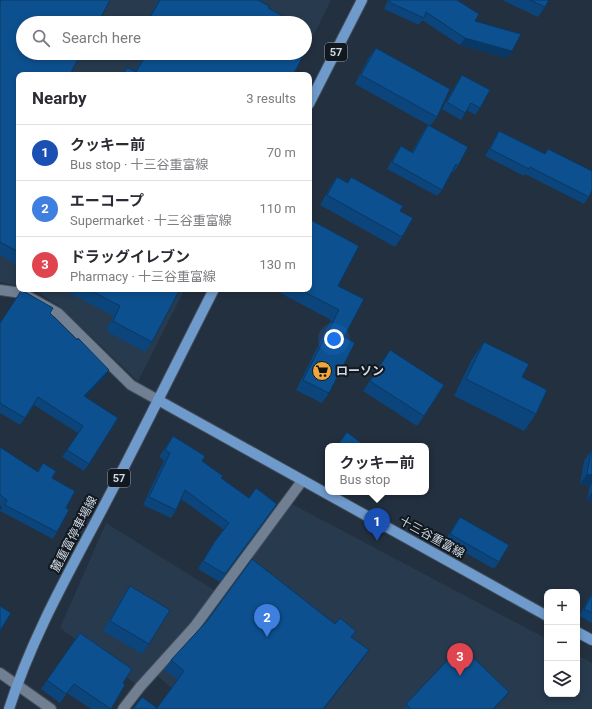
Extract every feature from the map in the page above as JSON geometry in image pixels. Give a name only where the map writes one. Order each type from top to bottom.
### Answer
[{"type":"main road","name":"57","points":[[312,98],[362,0]]},
{"type":"main road","name":"麓重富停車場線","points":[[9,709],[16,684],[46,618],[124,468],[212,292]]},
{"type":"main road","name":"十三谷重富線","points":[[158,400],[325,494]]},
{"type":"main road","name":"十三谷重富線","points":[[327,495],[544,614]]},
{"type":"main road","points":[[580,634],[592,640]]},
{"type":"street","points":[[0,290],[22,293],[58,313],[131,385],[158,400]]},
{"type":"street","points":[[123,709],[140,687],[195,626],[302,481]]},
{"type":"street","points":[[0,673],[51,709]]},
{"type":"shaded area","points":[[0,0],[331,0],[312,38],[312,16],[16,16],[16,60],[300,60],[294,72],[16,72],[16,285],[0,282]]},
{"type":"shaded area","points":[[38,292],[183,292],[138,381],[58,305]]},
{"type":"shaded area","points":[[292,504],[544,637],[544,697],[580,697],[580,657],[592,663],[592,709],[196,709],[154,673],[140,687],[60,628],[106,523],[219,593],[268,527]]},
{"type":"building","points":[[1,0],[110,0],[102,16],[16,16],[16,60],[78,60],[72,72],[16,72],[16,250],[0,242]]},
{"type":"building","points":[[160,0],[258,0],[269,6],[268,8],[281,15],[280,16],[151,16]]},
{"type":"building","points":[[390,0],[457,0],[479,14],[475,21],[521,34],[512,51],[465,38],[426,12],[424,18],[389,2]]},
{"type":"building","points":[[530,0],[549,0],[545,7]]},
{"type":"building","points":[[376,48],[450,89],[437,117],[361,75]]},
{"type":"building","points":[[143,60],[301,60],[295,72],[136,72]]},
{"type":"building","points":[[127,67],[136,72],[124,72]]},
{"type":"building","points":[[462,75],[490,90],[480,108],[471,103],[465,113],[447,102]]},
{"type":"building","points":[[428,125],[468,147],[458,166],[456,164],[442,190],[392,162],[401,146],[413,153]]},
{"type":"building","points":[[499,131],[545,154],[548,149],[592,171],[592,190],[589,197],[530,167],[529,169],[490,149]]},
{"type":"building","points":[[337,177],[348,183],[351,177],[403,206],[400,211],[413,218],[402,237],[327,195]]},
{"type":"building","points":[[312,221],[359,246],[338,286],[364,299],[344,337],[355,343],[329,393],[303,380],[339,310],[305,292],[312,292]]},
{"type":"building","points":[[20,292],[25,292],[53,308],[50,313],[77,340],[78,338],[109,370],[84,396],[118,418],[89,464],[67,450],[83,426],[38,397],[25,418],[0,403],[0,323]]},
{"type":"building","points":[[94,292],[178,292],[152,342],[113,321],[120,306]]},
{"type":"building","points":[[484,342],[529,364],[522,377],[547,390],[536,414],[466,379]]},
{"type":"building","points":[[390,350],[444,385],[424,416],[370,381]]},
{"type":"building","points":[[347,432],[361,443],[339,443]]},
{"type":"building","points":[[173,436],[205,456],[202,461],[223,476],[221,478],[249,498],[256,488],[277,504],[225,574],[203,561],[215,541],[229,523],[185,490],[176,510],[149,497],[170,453],[165,450]]},
{"type":"building","points":[[0,447],[38,472],[43,463],[56,471],[52,478],[75,491],[66,508],[69,510],[57,532],[5,505],[7,500],[0,495]]},
{"type":"building","points":[[591,451],[592,452],[592,475],[587,474]]},
{"type":"building","points":[[460,517],[509,545],[499,562],[450,534]]},
{"type":"building","points":[[252,559],[335,624],[340,618],[356,631],[351,637],[369,650],[323,709],[133,709],[142,697],[157,708],[184,671],[171,660],[207,621]]},
{"type":"building","points":[[130,586],[170,610],[149,644],[110,621]]},
{"type":"building","points":[[592,594],[592,613],[584,609]]},
{"type":"building","points":[[0,606],[11,613],[0,631]]},
{"type":"building","points":[[80,633],[132,669],[123,683],[125,685],[111,709],[74,684],[66,694],[47,680]]},
{"type":"building","points":[[461,646],[509,692],[493,709],[411,709],[406,704]]},
{"type":"place","name":"ローソン","points":[[322,371]]},
{"type":"place","name":"クッキー前","points":[[377,541]]},
{"type":"place","name":"エーコープ","points":[[267,637]]},
{"type":"place","name":"ドラッグイレブン","points":[[460,676]]}]
